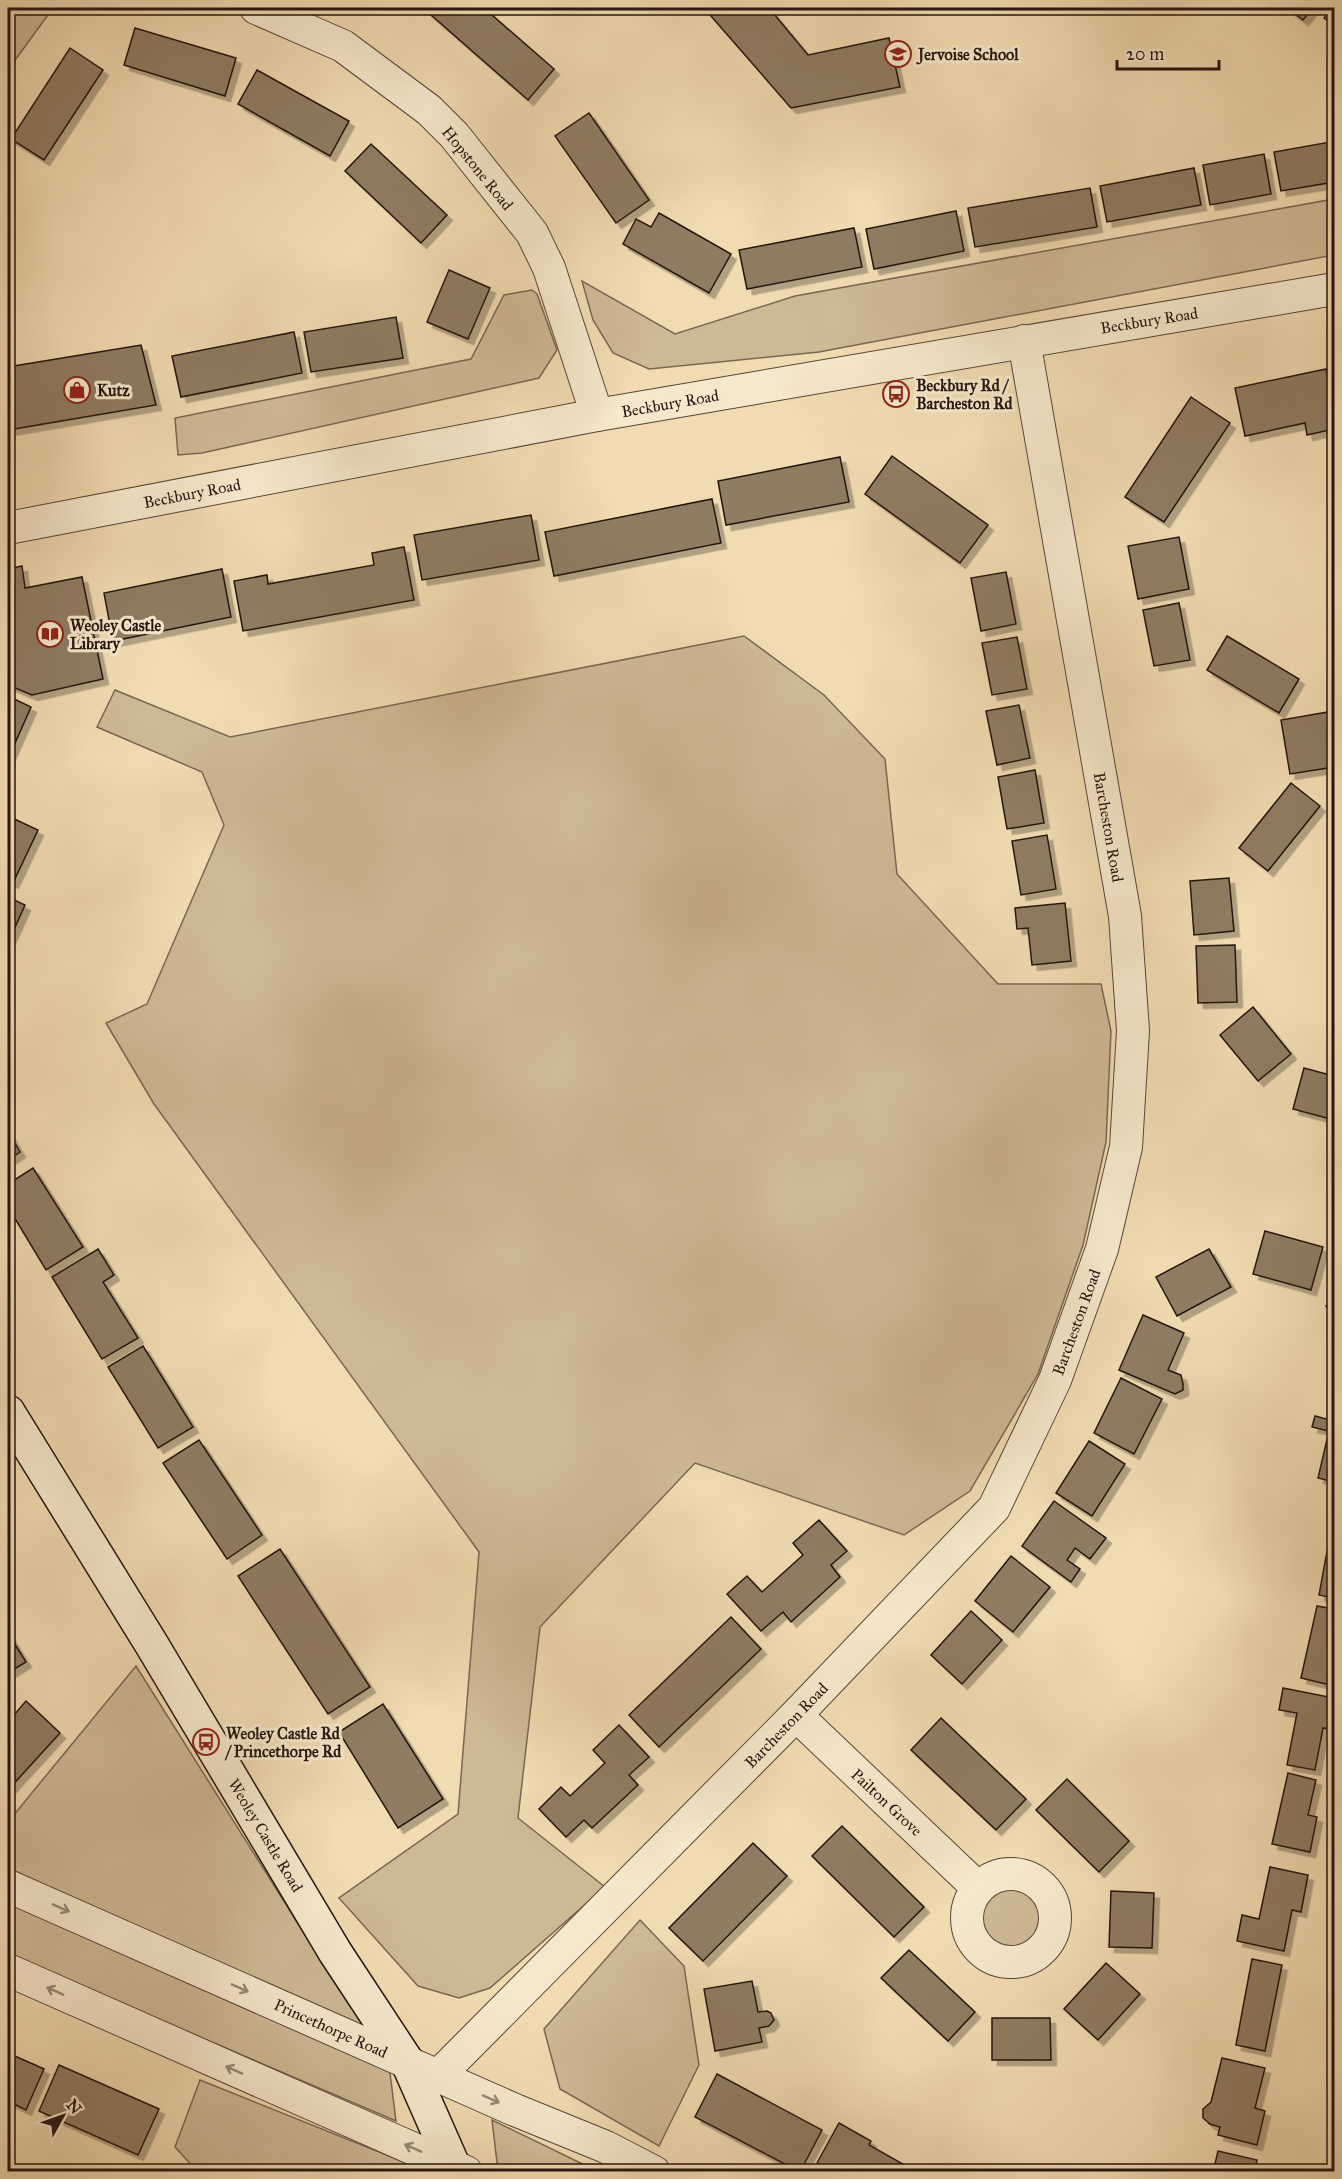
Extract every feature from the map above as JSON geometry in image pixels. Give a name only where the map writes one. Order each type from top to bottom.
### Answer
[{"type":"street","name":"Hopstone Road","points":[[256,8],[343,46],[429,110],[454,135],[532,233],[549,268],[597,416]]},
{"type":"street","name":"Beckbury Road","points":[[8,528],[597,416],[1335,289]]},
{"type":"street","name":"Barcheston Road","points":[[438,2076],[796,1715],[994,1508],[1055,1380],[1102,1249],[1126,1147],[1132,1031],[1125,916],[1024,341]]},
{"type":"street","name":"Weoley Castle Road","points":[[8,1412],[152,1645],[335,1952],[408,2062],[459,2170]]},
{"type":"street","name":"Pailton Grove","points":[[796,1715],[978,1888]]},
{"type":"street","name":"Princethorpe Road","points":[[8,1886],[438,2076],[606,2147],[654,2172]]},
{"type":"street","points":[[8,1970],[459,2170]]},
{"type":"shaded area","points":[[8,8],[53,8],[8,70]]},
{"type":"shaded area","points":[[1334,199],[1334,255],[819,352],[649,369],[613,353],[593,320],[582,281],[675,334],[795,296]]},
{"type":"shaded area","points":[[532,290],[537,294],[557,350],[539,378],[202,453],[178,455],[175,418],[471,359],[504,295]]},
{"type":"shaded area","points":[[744,636],[824,695],[885,759],[897,874],[998,984],[1101,984],[1111,1031],[1106,1142],[1083,1245],[1038,1374],[970,1491],[904,1535],[695,1463],[540,1627],[518,1818],[605,1887],[490,1988],[459,1998],[418,1986],[339,1898],[458,1814],[479,1552],[154,1104],[106,1023],[147,1004],[224,825],[202,772],[97,727],[115,690],[230,737]]},
{"type":"shaded area","points":[[136,1666],[307,1938],[375,2033],[8,1868],[8,1822]]},
{"type":"shaded area","points":[[1012,1878],[1037,1887],[1051,1919],[1041,1942],[1016,1953],[997,1951],[981,1939],[972,1908],[980,1895],[992,1883]]},
{"type":"shaded area","points":[[8,1903],[389,2065],[396,2121],[8,1955]]},
{"type":"shaded area","points":[[640,1920],[684,1966],[699,2065],[659,2146],[560,2089],[544,2029]]},
{"type":"shaded area","points":[[200,2080],[409,2164],[412,2171],[197,2171],[175,2147]]},
{"type":"shaded area","points":[[492,2120],[597,2171],[498,2171]]},
{"type":"building","points":[[423,8],[484,8],[554,69],[528,100]]},
{"type":"building","points":[[704,8],[769,8],[808,55],[889,38],[900,87],[791,108]]},
{"type":"building","points":[[1287,8],[1313,8],[1303,20]]},
{"type":"building","points":[[1331,8],[1334,8],[1334,25],[1324,18]]},
{"type":"building","points":[[135,28],[236,58],[225,96],[124,65]]},
{"type":"building","points":[[70,48],[103,70],[44,160],[11,139]]},
{"type":"building","points":[[257,70],[349,121],[330,156],[238,104]]},
{"type":"building","points":[[589,113],[649,200],[616,223],[555,136]]},
{"type":"building","points":[[1330,142],[1334,182],[1281,191],[1274,152]]},
{"type":"building","points":[[371,144],[447,215],[421,243],[345,171]]},
{"type":"building","points":[[1264,154],[1271,194],[1210,205],[1203,165]]},
{"type":"building","points":[[1194,168],[1201,205],[1107,222],[1100,186]]},
{"type":"building","points":[[1090,188],[1097,227],[975,247],[968,208]]},
{"type":"building","points":[[956,211],[964,251],[874,269],[866,229]]},
{"type":"building","points":[[659,213],[731,254],[709,293],[623,244],[636,219],[651,227]]},
{"type":"building","points":[[854,228],[862,267],[747,289],[739,250]]},
{"type":"building","points":[[449,270],[490,288],[468,339],[427,322]]},
{"type":"building","points":[[396,317],[403,358],[311,372],[304,332]]},
{"type":"building","points":[[294,332],[302,373],[181,397],[172,356]]},
{"type":"building","points":[[141,345],[156,405],[8,430],[8,367]]},
{"type":"building","points":[[1326,369],[1334,407],[1334,429],[1307,435],[1305,423],[1245,436],[1235,388]]},
{"type":"building","points":[[1191,397],[1230,423],[1164,522],[1125,497]]},
{"type":"building","points":[[892,456],[988,525],[960,563],[865,494]]},
{"type":"building","points":[[840,457],[849,502],[726,525],[718,481]]},
{"type":"building","points":[[712,499],[721,543],[554,576],[545,532]]},
{"type":"building","points":[[531,515],[539,560],[422,580],[414,535]]},
{"type":"building","points":[[1179,537],[1189,589],[1138,599],[1128,546]]},
{"type":"building","points":[[404,547],[414,600],[243,631],[234,581],[267,575],[268,584],[374,565],[372,553]]},
{"type":"building","name":"Weoley Castle Library","points":[[22,566],[25,588],[82,577],[103,679],[32,695],[8,685],[8,569]]},
{"type":"building","points":[[222,569],[231,617],[113,641],[104,593]]},
{"type":"building","points":[[1006,572],[1016,624],[981,631],[971,578]]},
{"type":"building","points":[[1179,603],[1190,660],[1154,666],[1143,610]]},
{"type":"building","points":[[1227,636],[1299,679],[1279,713],[1207,670]]},
{"type":"building","points":[[1017,637],[1027,689],[992,695],[982,643]]},
{"type":"building","points":[[8,696],[31,707],[8,759]]},
{"type":"building","points":[[1019,705],[1030,758],[997,765],[986,711]]},
{"type":"building","points":[[1334,711],[1334,767],[1290,774],[1281,720]]},
{"type":"building","points":[[1035,770],[1044,823],[1007,829],[998,777]]},
{"type":"building","points":[[1291,783],[1320,806],[1268,871],[1239,848]]},
{"type":"building","points":[[8,816],[38,830],[13,883],[8,880]]},
{"type":"building","points":[[1047,835],[1056,889],[1021,895],[1012,841]]},
{"type":"building","points":[[1229,878],[1234,931],[1194,935],[1190,881]]},
{"type":"building","points":[[8,897],[25,905],[8,943]]},
{"type":"building","points":[[1065,903],[1071,961],[1032,965],[1028,928],[1017,929],[1015,908]]},
{"type":"building","points":[[1235,945],[1237,1002],[1198,1003],[1196,946]]},
{"type":"building","points":[[1253,1007],[1291,1054],[1258,1081],[1220,1035]]},
{"type":"building","points":[[1304,1068],[1334,1076],[1334,1120],[1293,1109]]},
{"type":"building","points":[[8,1131],[20,1152],[8,1160]]},
{"type":"building","points":[[33,1168],[83,1247],[46,1270],[8,1207],[8,1184]]},
{"type":"building","points":[[1265,1231],[1323,1247],[1311,1290],[1253,1274]]},
{"type":"building","points":[[98,1249],[114,1275],[103,1282],[138,1338],[102,1359],[52,1277]]},
{"type":"building","points":[[1209,1249],[1231,1287],[1177,1316],[1156,1277]]},
{"type":"building","points":[[1334,1301],[1334,1320],[1326,1306]]},
{"type":"building","points":[[1143,1315],[1184,1333],[1168,1370],[1181,1375],[1183,1390],[1175,1394],[1119,1370]]},
{"type":"building","points":[[143,1346],[193,1427],[158,1448],[108,1367]]},
{"type":"building","points":[[1121,1378],[1162,1399],[1134,1454],[1094,1433]]},
{"type":"building","points":[[1315,1416],[1334,1421],[1334,1482],[1318,1478],[1329,1431],[1312,1427]]},
{"type":"building","points":[[199,1440],[262,1535],[227,1559],[163,1463]]},
{"type":"building","points":[[1089,1441],[1125,1464],[1092,1516],[1056,1493]]},
{"type":"building","points":[[1054,1501],[1106,1538],[1090,1559],[1075,1548],[1067,1560],[1080,1569],[1071,1582],[1022,1546]]},
{"type":"building","points":[[1334,1513],[1334,1598],[1319,1595]]},
{"type":"building","points":[[819,1520],[847,1551],[831,1565],[840,1577],[791,1622],[783,1612],[761,1631],[727,1594],[747,1576],[762,1592],[803,1555],[793,1543]]},
{"type":"building","points":[[280,1549],[370,1687],[328,1714],[238,1576]]},
{"type":"building","points":[[1011,1556],[1050,1587],[1013,1632],[975,1601]]},
{"type":"building","points":[[1317,1606],[1334,1609],[1334,1686],[1301,1678]]},
{"type":"building","points":[[971,1611],[1002,1640],[962,1684],[931,1655]]},
{"type":"building","points":[[731,1617],[761,1649],[659,1747],[629,1715]]},
{"type":"building","points":[[8,1633],[26,1662],[8,1673]]},
{"type":"building","points":[[1283,1688],[1334,1698],[1333,1730],[1323,1728],[1315,1770],[1287,1765],[1297,1713],[1279,1710]]},
{"type":"building","points":[[26,1701],[60,1733],[8,1790],[8,1722]]},
{"type":"building","points":[[383,1704],[443,1799],[398,1828],[339,1732]]},
{"type":"building","points":[[941,1718],[1026,1799],[996,1830],[911,1750]]},
{"type":"building","points":[[619,1725],[649,1757],[629,1775],[638,1785],[592,1828],[584,1820],[566,1837],[539,1809],[561,1787],[570,1796],[605,1763],[593,1750]]},
{"type":"building","points":[[1288,1773],[1316,1780],[1308,1815],[1317,1817],[1310,1852],[1272,1844]]},
{"type":"building","points":[[1067,1779],[1129,1841],[1099,1872],[1036,1810]]},
{"type":"building","points":[[842,1826],[924,1907],[894,1937],[812,1856]]},
{"type":"building","points":[[753,1843],[787,1876],[703,1961],[669,1928]]},
{"type":"building","points":[[1270,1867],[1308,1875],[1301,1912],[1292,1910],[1284,1951],[1237,1941],[1242,1915],[1259,1919]]},
{"type":"building","points":[[1111,1891],[1154,1893],[1152,1948],[1109,1947]]},
{"type":"building","points":[[909,1950],[975,2012],[948,2041],[881,1978]]},
{"type":"building","points":[[1252,1959],[1282,1965],[1265,2051],[1236,2045]]},
{"type":"building","points":[[1106,1963],[1140,1994],[1098,2040],[1064,2009]]},
{"type":"building","points":[[752,1981],[758,2012],[771,2013],[774,2020],[769,2026],[759,2028],[762,2042],[715,2051],[704,1989]]},
{"type":"building","points":[[992,2018],[1050,2018],[1051,2060],[992,2060]]},
{"type":"building","points":[[8,2053],[44,2069],[26,2110],[8,2101]]},
{"type":"building","points":[[1222,2058],[1265,2068],[1255,2108],[1265,2111],[1257,2145],[1218,2135],[1220,2127],[1210,2124],[1203,2118],[1203,2109],[1211,2102]]},
{"type":"building","points":[[59,2065],[159,2109],[138,2155],[39,2111]]},
{"type":"building","points":[[717,2074],[822,2130],[800,2172],[695,2117]]},
{"type":"building","points":[[839,2123],[871,2141],[869,2145],[917,2172],[832,2172],[817,2163]]},
{"type":"building","points":[[1218,2151],[1257,2160],[1255,2172],[1213,2172]]},
{"type":"place","name":"Jervoise School","points":[[898,54]]},
{"type":"place","name":"Kutz","points":[[77,390]]},
{"type":"place","name":"Beckbury Rd / Barcheston Rd","points":[[896,394]]},
{"type":"place","name":"Weoley Castle Library","points":[[50,634]]},
{"type":"place","name":"Weoley Castle Rd / Princethorpe Rd","points":[[206,1742]]}]
